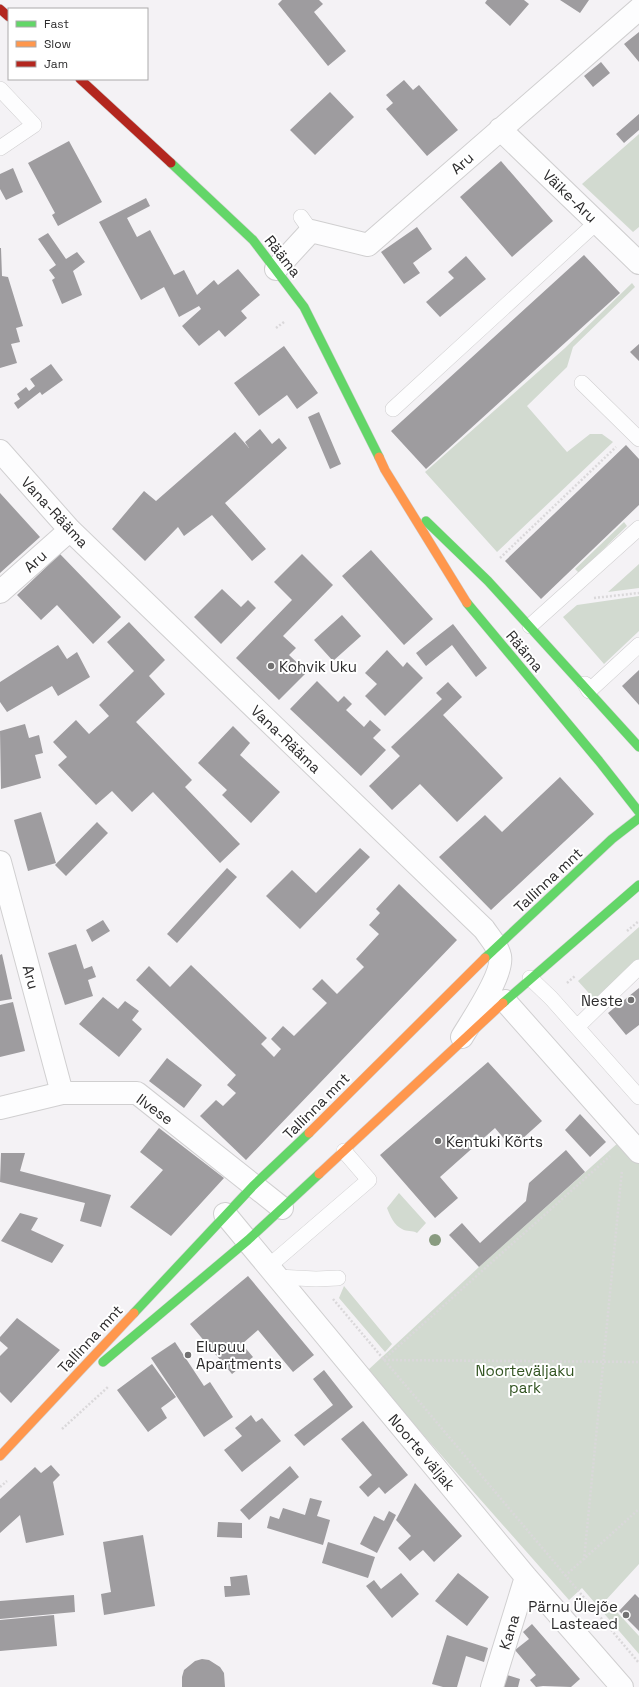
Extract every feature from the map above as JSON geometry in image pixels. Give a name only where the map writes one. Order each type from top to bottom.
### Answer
[{"type":"main road","points":[[0,9],[8,16]]},
{"type":"main road","name":"Rääma","points":[[81,80],[253,240],[276,269],[304,307],[385,470],[467,603],[594,755],[639,812]]},
{"type":"main road","name":"Rääma","points":[[402,498],[488,581],[530,626]]},
{"type":"main road","points":[[589,691],[639,747]]},
{"type":"main road","name":"Tallinna mnt","points":[[0,1456],[225,1214],[253,1186],[304,1138],[497,947],[612,839],[639,818]]},
{"type":"main road","name":"Tallinna mnt","points":[[26,1428],[248,1240],[530,978],[639,885]]},
{"type":"street","name":"Aru","points":[[276,269],[306,224],[368,245],[639,9]]},
{"type":"street","name":"Väike-Aru","points":[[500,129],[639,263]]},
{"type":"street","name":"Vana-Rääma","points":[[0,451],[70,530],[484,929],[497,947],[501,957],[499,972],[458,1045]]},
{"type":"street","name":"Aru","points":[[0,592],[70,530]]},
{"type":"street","name":"Aru","points":[[0,862],[62,1093]]},
{"type":"street","points":[[505,1001],[630,1145]]},
{"type":"street","name":"Ilvese","points":[[0,1108],[62,1093],[137,1093],[282,1208]]},
{"type":"street","name":"Noorte väljak","points":[[225,1214],[526,1577],[622,1687]]},
{"type":"street","name":"Kana","points":[[492,1687],[526,1577]]},
{"type":"lane","points":[[0,88],[34,125],[0,148]]},
{"type":"lane","points":[[393,408],[597,222]]},
{"type":"lane","points":[[582,382],[635,435]]},
{"type":"lane","points":[[530,626],[639,528]]},
{"type":"lane","points":[[530,626],[547,630],[568,655],[589,691],[639,645]]},
{"type":"lane","points":[[576,1027],[639,967]]},
{"type":"lane","points":[[530,978],[551,998],[639,1097]]},
{"type":"lane","points":[[273,1272],[369,1180],[344,1150]]},
{"type":"lane","points":[[273,1272],[316,1279],[338,1278]]},
{"type":"path","points":[[276,328],[285,322]]},
{"type":"path","points":[[497,561],[635,435]]},
{"type":"path","points":[[557,602],[639,593]]},
{"type":"path","points":[[383,1360],[630,1145]]},
{"type":"path","points":[[584,1560],[604,1362],[630,1145]]},
{"type":"path","points":[[316,1279],[639,1663]]},
{"type":"path","points":[[383,1360],[639,1362]]},
{"type":"path","points":[[565,1576],[639,1509]]},
{"type":"green space","points":[[639,134],[639,227],[633,232],[582,184]]},
{"type":"green space","points":[[632,283],[635,287],[573,347],[567,367],[527,406],[567,452],[590,434],[602,434],[613,442],[497,552],[425,472],[565,348]]},
{"type":"green space","points":[[624,522],[627,526],[579,573],[575,569]]},
{"type":"green space","points":[[639,564],[639,588],[608,592]]},
{"type":"green space","points":[[639,596],[639,631],[604,664],[563,617],[577,605]]},
{"type":"green space","points":[[639,927],[639,959],[595,1000],[578,981]]},
{"type":"green space","name":"Noorteväljaku park","points":[[619,1142],[639,1164],[639,1564],[606,1600],[639,1636],[639,1654],[582,1588],[569,1600],[367,1371],[479,1267]]},
{"type":"green space","points":[[399,1193],[426,1223],[417,1233],[404,1230],[399,1227],[389,1214],[387,1208]]},
{"type":"green space","points":[[344,1286],[392,1344],[385,1352],[339,1298]]},
{"type":"building","points":[[282,0],[319,0],[323,4],[314,12],[346,51],[328,66],[278,4]]},
{"type":"building","points":[[487,0],[524,0],[529,4],[510,26],[485,3]]},
{"type":"building","points":[[560,0],[589,0],[580,13]]},
{"type":"building","points":[[639,32],[639,62],[624,44]]},
{"type":"building","points":[[601,62],[610,73],[593,87],[584,76]]},
{"type":"building","points":[[404,80],[413,90],[419,85],[458,130],[427,156],[386,109],[393,103],[386,95]]},
{"type":"building","points":[[330,92],[354,117],[315,155],[290,130]]},
{"type":"building","points":[[639,114],[639,130],[624,143],[616,134]]},
{"type":"building","points":[[69,141],[102,202],[58,226],[52,215],[55,213],[28,163]]},
{"type":"building","points":[[501,161],[553,221],[512,257],[460,197]]},
{"type":"building","points":[[13,168],[23,192],[6,200],[0,189],[0,174]]},
{"type":"building","points":[[146,198],[150,206],[127,218],[137,237],[150,230],[174,275],[184,270],[197,295],[214,280],[218,285],[238,269],[260,295],[241,311],[247,318],[225,337],[219,330],[199,346],[182,326],[201,309],[199,306],[179,317],[164,287],[141,300],[99,222]]},
{"type":"building","points":[[417,227],[432,249],[413,263],[420,273],[404,284],[381,252]]},
{"type":"building","points":[[48,233],[66,259],[77,252],[85,262],[73,271],[82,295],[62,304],[52,280],[55,278],[49,270],[56,265],[38,239]]},
{"type":"building","points":[[0,248],[2,276],[8,277],[23,326],[16,328],[20,342],[11,344],[17,363],[0,368]]},
{"type":"building","points":[[584,255],[620,293],[426,469],[391,431]]},
{"type":"building","points":[[466,256],[486,279],[440,317],[426,302],[454,278],[448,272]]},
{"type":"building","points":[[639,344],[639,361],[630,352]]},
{"type":"building","points":[[284,346],[318,393],[297,409],[287,395],[259,416],[234,383]]},
{"type":"building","points":[[51,364],[63,380],[42,395],[40,392],[18,409],[14,403],[20,399],[17,394],[26,387],[29,391],[35,386],[30,379]]},
{"type":"building","points":[[319,412],[341,464],[330,469],[308,417]]},
{"type":"building","points":[[260,429],[272,444],[279,438],[287,448],[225,503],[266,549],[252,561],[212,515],[184,536],[178,527],[145,561],[112,529],[144,491],[156,501],[235,432],[249,448],[245,442]]},
{"type":"building","points":[[626,445],[639,459],[639,505],[541,599],[505,561]]},
{"type":"building","points":[[0,493],[40,537],[0,573]]},
{"type":"building","points":[[371,550],[433,619],[404,645],[342,576]]},
{"type":"building","points":[[60,554],[121,617],[93,644],[57,605],[41,620],[17,595]]},
{"type":"building","points":[[302,554],[333,585],[283,636],[296,648],[289,655],[307,672],[279,700],[236,658],[292,600],[274,582]]},
{"type":"building","points":[[222,589],[241,607],[248,600],[256,608],[221,644],[194,617]]},
{"type":"building","points":[[342,615],[361,636],[333,661],[314,640]]},
{"type":"building","points":[[129,622],[165,660],[149,676],[165,694],[136,722],[192,780],[185,787],[240,844],[220,863],[153,792],[132,812],[112,791],[96,805],[58,765],[67,757],[53,742],[76,720],[89,734],[109,716],[99,705],[134,671],[107,642]]},
{"type":"building","points":[[453,624],[487,668],[476,677],[452,645],[426,666],[416,653]]},
{"type":"building","points":[[58,645],[67,659],[77,652],[90,677],[58,696],[52,686],[7,712],[0,702],[0,682]]},
{"type":"building","points":[[387,650],[403,667],[407,662],[423,678],[385,716],[365,696],[377,684],[365,673]]},
{"type":"building","points":[[639,670],[639,705],[622,686]]},
{"type":"building","points":[[317,681],[338,702],[344,696],[352,704],[346,710],[364,727],[370,720],[381,730],[373,738],[386,750],[361,776],[290,709]]},
{"type":"building","points":[[448,682],[462,697],[443,715],[503,778],[457,822],[420,784],[392,810],[369,786],[400,756],[391,747],[442,699],[436,693]]},
{"type":"building","points":[[25,724],[29,738],[39,735],[43,753],[35,755],[41,778],[1,789],[0,731]]},
{"type":"building","points":[[233,726],[250,743],[240,755],[280,792],[251,823],[222,795],[227,790],[198,763]]},
{"type":"building","points":[[560,777],[594,814],[491,910],[439,857],[485,815],[502,832]]},
{"type":"building","points":[[41,812],[56,863],[28,871],[14,820]]},
{"type":"building","points":[[97,822],[108,833],[66,876],[55,865]]},
{"type":"building","points":[[360,848],[370,857],[300,929],[266,896],[292,870],[316,893]]},
{"type":"building","points":[[227,868],[237,877],[177,943],[167,934]]},
{"type":"building","points":[[399,884],[457,940],[246,1160],[200,1116],[216,1100],[223,1106],[236,1093],[227,1085],[236,1075],[136,980],[149,966],[170,987],[191,965],[267,1038],[261,1044],[274,1057],[281,1049],[271,1039],[283,1026],[294,1036],[327,1003],[312,989],[322,979],[337,994],[364,967],[356,959],[379,934],[369,925],[380,913],[376,909]]},
{"type":"building","points":[[103,920],[110,931],[92,942],[86,930]]},
{"type":"building","points":[[76,944],[84,969],[92,966],[96,977],[88,980],[93,996],[65,1005],[48,953]]},
{"type":"building","points":[[2,954],[12,999],[0,1001],[0,955]]},
{"type":"building","name":"Neste","points":[[639,988],[639,1025],[626,1035],[608,1013]]},
{"type":"building","points":[[103,997],[118,1009],[125,1001],[139,1011],[132,1020],[142,1029],[119,1057],[79,1024]]},
{"type":"building","points":[[13,1002],[25,1051],[0,1057],[0,1005]]},
{"type":"building","points":[[167,1058],[202,1085],[184,1108],[149,1081]]},
{"type":"building","name":"Kentuki Kõrts","points":[[488,1062],[542,1121],[512,1148],[495,1128],[440,1177],[458,1198],[435,1218],[380,1155]]},
{"type":"building","points":[[580,1114],[606,1142],[590,1157],[565,1130]]},
{"type":"building","points":[[159,1128],[224,1178],[171,1236],[130,1207],[163,1170],[140,1152]]},
{"type":"building","points":[[566,1150],[585,1172],[479,1267],[449,1235],[462,1223],[480,1243],[526,1201],[529,1183]]},
{"type":"building","points":[[1,1153],[25,1153],[20,1171],[111,1195],[101,1227],[80,1221],[85,1203],[0,1182]]},
{"type":"building","points":[[20,1213],[38,1218],[31,1230],[64,1245],[52,1263],[1,1241]]},
{"type":"building","points":[[248,1276],[314,1355],[293,1372],[258,1330],[242,1344],[253,1357],[232,1374],[190,1324]]},
{"type":"building","points":[[17,1318],[60,1350],[11,1403],[0,1392],[0,1356],[8,1348],[0,1341],[0,1337]]},
{"type":"building","points":[[175,1342],[204,1386],[210,1382],[233,1417],[204,1437],[151,1358]]},
{"type":"building","points":[[152,1364],[176,1397],[161,1408],[167,1418],[148,1432],[117,1390]]},
{"type":"building","points":[[324,1370],[353,1407],[304,1446],[294,1435],[333,1405],[313,1379]]},
{"type":"building","points":[[251,1415],[256,1422],[262,1418],[281,1441],[242,1472],[224,1450],[242,1436],[235,1428]]},
{"type":"building","points":[[363,1421],[408,1475],[385,1494],[379,1487],[368,1497],[359,1487],[372,1475],[341,1439]]},
{"type":"building","points":[[51,1465],[60,1475],[53,1482],[64,1535],[26,1543],[20,1515],[0,1533],[0,1499],[35,1467],[41,1473]]},
{"type":"building","points":[[290,1466],[299,1477],[249,1520],[240,1510]]},
{"type":"building","points":[[415,1483],[462,1536],[434,1562],[423,1550],[410,1561],[398,1548],[411,1536],[396,1520]]},
{"type":"building","points":[[310,1498],[322,1501],[317,1516],[330,1520],[323,1545],[267,1528],[270,1516],[279,1519],[283,1508],[305,1515]]},
{"type":"building","points":[[389,1511],[396,1515],[377,1553],[360,1544],[374,1516],[384,1521]]},
{"type":"building","points":[[218,1522],[242,1523],[242,1538],[217,1537]]},
{"type":"building","points":[[143,1535],[155,1606],[104,1615],[101,1594],[111,1592],[103,1542]]},
{"type":"building","points":[[328,1542],[375,1557],[368,1578],[322,1563]]},
{"type":"building","points":[[401,1573],[419,1594],[392,1618],[366,1586],[374,1580],[381,1589]]},
{"type":"building","points":[[458,1573],[489,1597],[467,1626],[435,1601]]},
{"type":"building","points":[[247,1575],[250,1595],[225,1597],[224,1586],[231,1586],[230,1577]]},
{"type":"building","points":[[635,1594],[639,1598],[639,1631],[619,1611]]},
{"type":"building","points":[[74,1595],[75,1612],[0,1619],[0,1601]]},
{"type":"building","points":[[54,1615],[57,1646],[0,1651],[0,1620]]},
{"type":"building","points":[[532,1624],[580,1679],[571,1687],[536,1687],[530,1680],[536,1675],[515,1650],[529,1639],[523,1632]]},
{"type":"building","points":[[447,1635],[488,1648],[484,1662],[466,1656],[457,1687],[443,1687],[432,1684]]},
{"type":"building","points":[[202,1659],[209,1660],[220,1667],[224,1673],[225,1687],[182,1687],[184,1670],[195,1661]]},
{"type":"building","points":[[507,1675],[520,1679],[518,1687],[504,1687]]},
{"type":"traffic: fast","points":[[171,163],[253,240],[304,307],[379,457]]},
{"type":"traffic: fast","points":[[426,521],[488,581],[639,747]]},
{"type":"traffic: fast","points":[[467,603],[599,761],[639,812]]},
{"type":"traffic: fast","points":[[485,958],[612,839],[639,818]]},
{"type":"traffic: fast","points":[[503,1003],[639,885]]},
{"type":"traffic: fast","points":[[134,1313],[253,1186],[309,1133]]},
{"type":"traffic: fast","points":[[103,1362],[248,1240],[319,1174]]},
{"type":"traffic: slow","points":[[379,457],[385,470],[467,603]]},
{"type":"traffic: slow","points":[[309,1133],[485,958]]},
{"type":"traffic: slow","points":[[319,1174],[503,1003]]},
{"type":"traffic: slow","points":[[0,1456],[134,1313]]},
{"type":"traffic: jam","points":[[0,9],[8,16]]},
{"type":"traffic: jam","points":[[81,80],[171,163]]},
{"type":"place","name":"Kohvik Uku","points":[[271,666]]},
{"type":"place","name":"Neste","points":[[631,1000]]},
{"type":"place","name":"Kentuki Kõrts","points":[[438,1141]]},
{"type":"place","name":"Elupuu Apartments","points":[[188,1355]]},
{"type":"place","name":"Pärnu Ülejõe Lasteaed","points":[[626,1615]]}]
